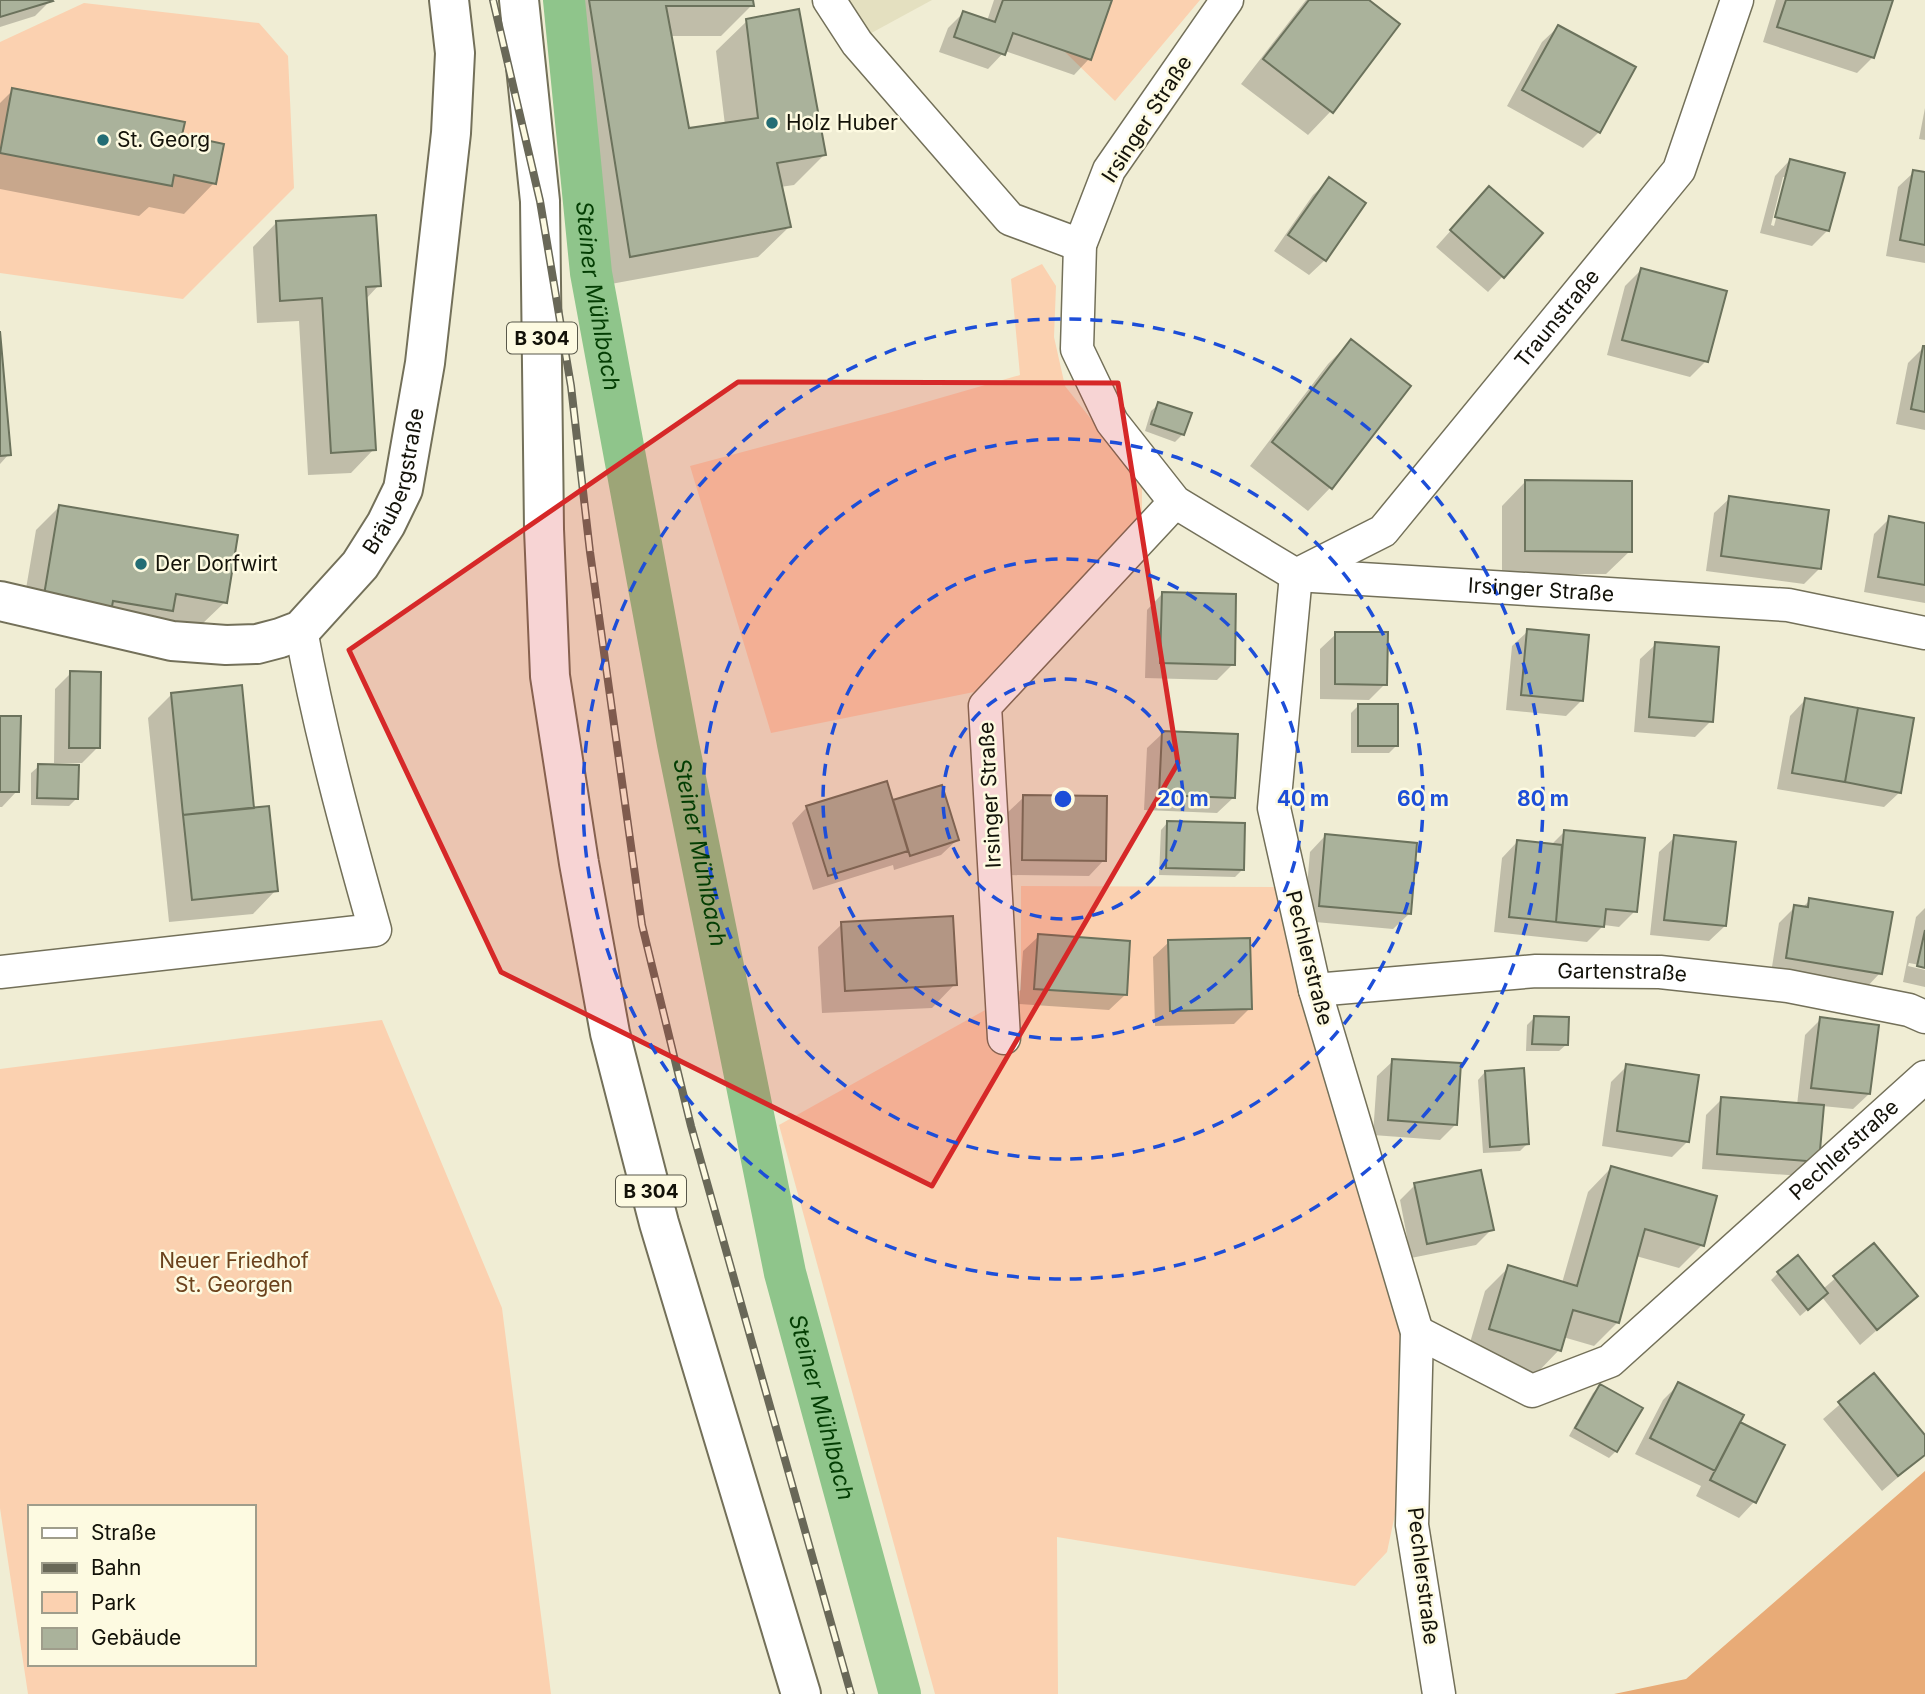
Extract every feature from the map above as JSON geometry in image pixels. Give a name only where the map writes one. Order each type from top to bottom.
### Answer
[{"type":"main road","name":"Bräubergstraße","points":[[0,601],[172,641],[257,644],[301,630],[360,565],[386,524],[403,489],[425,363],[451,133],[455,53],[449,0]]},
{"type":"main road","name":"B 304","points":[[519,0],[540,201],[544,528],[550,676],[579,863],[610,1033],[659,1223],[802,1694]]},
{"type":"street","points":[[829,0],[857,43],[1010,219],[1080,245]]},
{"type":"street","name":"Irsinger Straße","points":[[1227,0],[1109,170],[1080,245],[1077,349],[1112,422],[1175,502],[1296,575],[1788,605],[1925,633]]},
{"type":"street","name":"Traunstraße","points":[[1296,575],[1383,531],[1679,170],[1737,0]]},
{"type":"street","name":"Irsinger Straße","points":[[1004,1038],[985,706],[1175,502]]},
{"type":"street","name":"Pechlerstraße","points":[[1296,575],[1274,808],[1315,990],[1417,1332],[1412,1525],[1440,1694]]},
{"type":"street","points":[[0,972],[376,930],[333,782],[301,630]]},
{"type":"street","name":"Gartenstraße","points":[[1315,990],[1536,971],[1660,972],[1788,986],[1909,1010],[1925,1017]]},
{"type":"street","name":"Pechlerstraße","points":[[1417,1332],[1532,1391],[1610,1361],[1925,1077]]},
{"type":"highlighted area","points":[[738,382],[1118,383],[1178,763],[932,1186],[501,972],[349,650]]},
{"type":"shaded area","points":[[839,0],[932,0],[864,37]]},
{"type":"shaded area","points":[[1925,1471],[1925,1694],[1614,1694],[1686,1679]]},
{"type":"green space","points":[[1012,0],[1200,0],[1115,101]]},
{"type":"green space","points":[[84,3],[259,23],[288,56],[294,188],[183,299],[0,273],[0,42]]},
{"type":"green space","points":[[1042,264],[1056,286],[1054,337],[1065,386],[1142,484],[1142,525],[974,692],[771,733],[690,466],[1020,375],[1011,279]]},
{"type":"green space","points":[[1021,886],[1278,887],[1402,1334],[1401,1486],[1387,1552],[1355,1586],[1057,1537],[1058,1694],[935,1694],[779,1125],[1021,990]]},
{"type":"green space","name":"Neuer Friedhof St. Georgen","points":[[382,1020],[502,1308],[551,1694],[28,1694],[0,1508],[0,1069]]},
{"type":"building","points":[[0,0],[52,0],[53,1],[0,17]]},
{"type":"building","name":"Holz Huber","points":[[589,0],[753,0],[754,6],[666,6],[689,128],[758,118],[746,19],[799,9],[826,155],[777,163],[791,227],[630,257]]},
{"type":"building","points":[[1003,0],[1112,0],[1091,60],[1013,33],[1005,55],[954,37],[963,11],[995,22]]},
{"type":"building","points":[[1309,0],[1369,0],[1400,24],[1333,113],[1263,59]]},
{"type":"building","points":[[1786,0],[1893,0],[1874,58],[1777,27]]},
{"type":"building","points":[[1558,25],[1636,67],[1600,133],[1522,90]]},
{"type":"building","name":"St. Georg","points":[[12,88],[185,122],[182,135],[224,144],[216,184],[174,175],[172,186],[0,153]]},
{"type":"building","points":[[1790,159],[1845,173],[1829,231],[1775,217]]},
{"type":"building","points":[[1913,170],[1925,172],[1925,245],[1900,240]]},
{"type":"building","points":[[1329,177],[1366,203],[1326,261],[1288,235]]},
{"type":"building","points":[[1489,186],[1543,233],[1504,278],[1450,230]]},
{"type":"building","points":[[376,215],[381,286],[366,287],[376,450],[331,453],[322,298],[280,301],[276,221]]},
{"type":"building","points":[[1641,268],[1727,291],[1708,362],[1622,340]]},
{"type":"building","points":[[0,331],[11,455],[0,456]]},
{"type":"building","points":[[1351,339],[1411,386],[1332,489],[1272,442]]},
{"type":"building","points":[[1925,346],[1925,412],[1911,409]]},
{"type":"building","points":[[1158,402],[1192,413],[1184,435],[1151,424]]},
{"type":"building","points":[[1525,480],[1632,481],[1632,552],[1525,551]]},
{"type":"building","points":[[1729,496],[1829,510],[1821,569],[1721,556]]},
{"type":"building","name":"Der Dorfwirt","points":[[59,505],[238,535],[227,603],[176,594],[173,611],[113,601],[111,612],[43,601]]},
{"type":"building","points":[[1889,516],[1925,523],[1925,585],[1878,577]]},
{"type":"building","points":[[1162,592],[1236,594],[1235,665],[1160,663]]},
{"type":"building","points":[[1527,629],[1589,635],[1583,701],[1521,695]]},
{"type":"building","points":[[1335,632],[1388,632],[1387,685],[1335,684]]},
{"type":"building","points":[[1655,642],[1719,647],[1713,722],[1649,717]]},
{"type":"building","points":[[70,671],[101,672],[100,748],[69,748]]},
{"type":"building","points":[[242,685],[254,808],[183,815],[171,693]]},
{"type":"building","points":[[1805,698],[1858,708],[1845,782],[1792,773]]},
{"type":"building","points":[[1358,704],[1398,704],[1398,746],[1358,746]]},
{"type":"building","points":[[1858,708],[1914,718],[1901,793],[1845,782]]},
{"type":"building","points":[[0,716],[21,716],[19,792],[0,792]]},
{"type":"building","points":[[1162,731],[1238,734],[1235,798],[1159,795]]},
{"type":"building","points":[[38,764],[79,765],[78,799],[37,798]]},
{"type":"building","points":[[887,781],[908,851],[828,876],[806,806]]},
{"type":"building","points":[[942,785],[959,840],[910,856],[893,800]]},
{"type":"building","points":[[1023,795],[1107,796],[1106,861],[1022,860]]},
{"type":"building","points":[[269,806],[278,891],[192,900],[183,815]]},
{"type":"building","points":[[1167,821],[1245,823],[1244,870],[1166,868]]},
{"type":"building","points":[[1564,830],[1645,838],[1637,912],[1606,909],[1604,927],[1556,922]]},
{"type":"building","points":[[1325,834],[1417,843],[1411,914],[1319,906]]},
{"type":"building","points":[[1674,835],[1736,842],[1726,926],[1664,920]]},
{"type":"building","points":[[1517,840],[1562,845],[1556,922],[1509,917]]},
{"type":"building","points":[[1809,898],[1893,912],[1882,974],[1786,958],[1794,905],[1808,907]]},
{"type":"building","points":[[953,916],[957,985],[845,991],[841,922]]},
{"type":"building","points":[[1925,930],[1925,968],[1917,966]]},
{"type":"building","points":[[1038,934],[1130,941],[1127,995],[1034,989]]},
{"type":"building","points":[[1250,938],[1252,1009],[1170,1011],[1168,940]]},
{"type":"building","points":[[1534,1016],[1569,1017],[1568,1045],[1532,1044]]},
{"type":"building","points":[[1820,1017],[1879,1025],[1870,1094],[1811,1088]]},
{"type":"building","points":[[1392,1059],[1461,1063],[1457,1125],[1388,1120]]},
{"type":"building","points":[[1626,1064],[1699,1075],[1689,1142],[1617,1131]]},
{"type":"building","points":[[1524,1068],[1529,1144],[1490,1147],[1485,1071]]},
{"type":"building","points":[[1721,1097],[1824,1105],[1819,1162],[1717,1154]]},
{"type":"building","points":[[1611,1166],[1717,1196],[1704,1246],[1645,1229],[1619,1323],[1573,1310],[1561,1351],[1489,1329],[1508,1265],[1577,1286]]},
{"type":"building","points":[[1481,1170],[1494,1230],[1427,1244],[1414,1183]]},
{"type":"building","points":[[1874,1243],[1918,1296],[1877,1330],[1833,1276]]},
{"type":"building","points":[[1798,1255],[1828,1293],[1808,1310],[1777,1272]]},
{"type":"building","points":[[1874,1373],[1925,1435],[1925,1455],[1898,1476],[1838,1402]]},
{"type":"building","points":[[1678,1382],[1744,1415],[1715,1471],[1650,1438]]},
{"type":"building","points":[[1600,1384],[1643,1408],[1617,1452],[1575,1428]]},
{"type":"building","points":[[1740,1422],[1785,1445],[1756,1503],[1710,1480]]},
{"type":"waterway","name":"Steiner Mühlbach","points":[[564,0],[591,273],[678,744],[785,1273],[900,1694]]},
{"type":"railway","points":[[493,0],[540,201],[571,386],[590,552],[642,925],[691,1126],[851,1694]]},
{"type":"place","name":"Holz Huber","points":[[772,123]]},
{"type":"place","name":"St. Georg","points":[[103,140]]},
{"type":"place","name":"Der Dorfwirt","points":[[141,564]]}]
